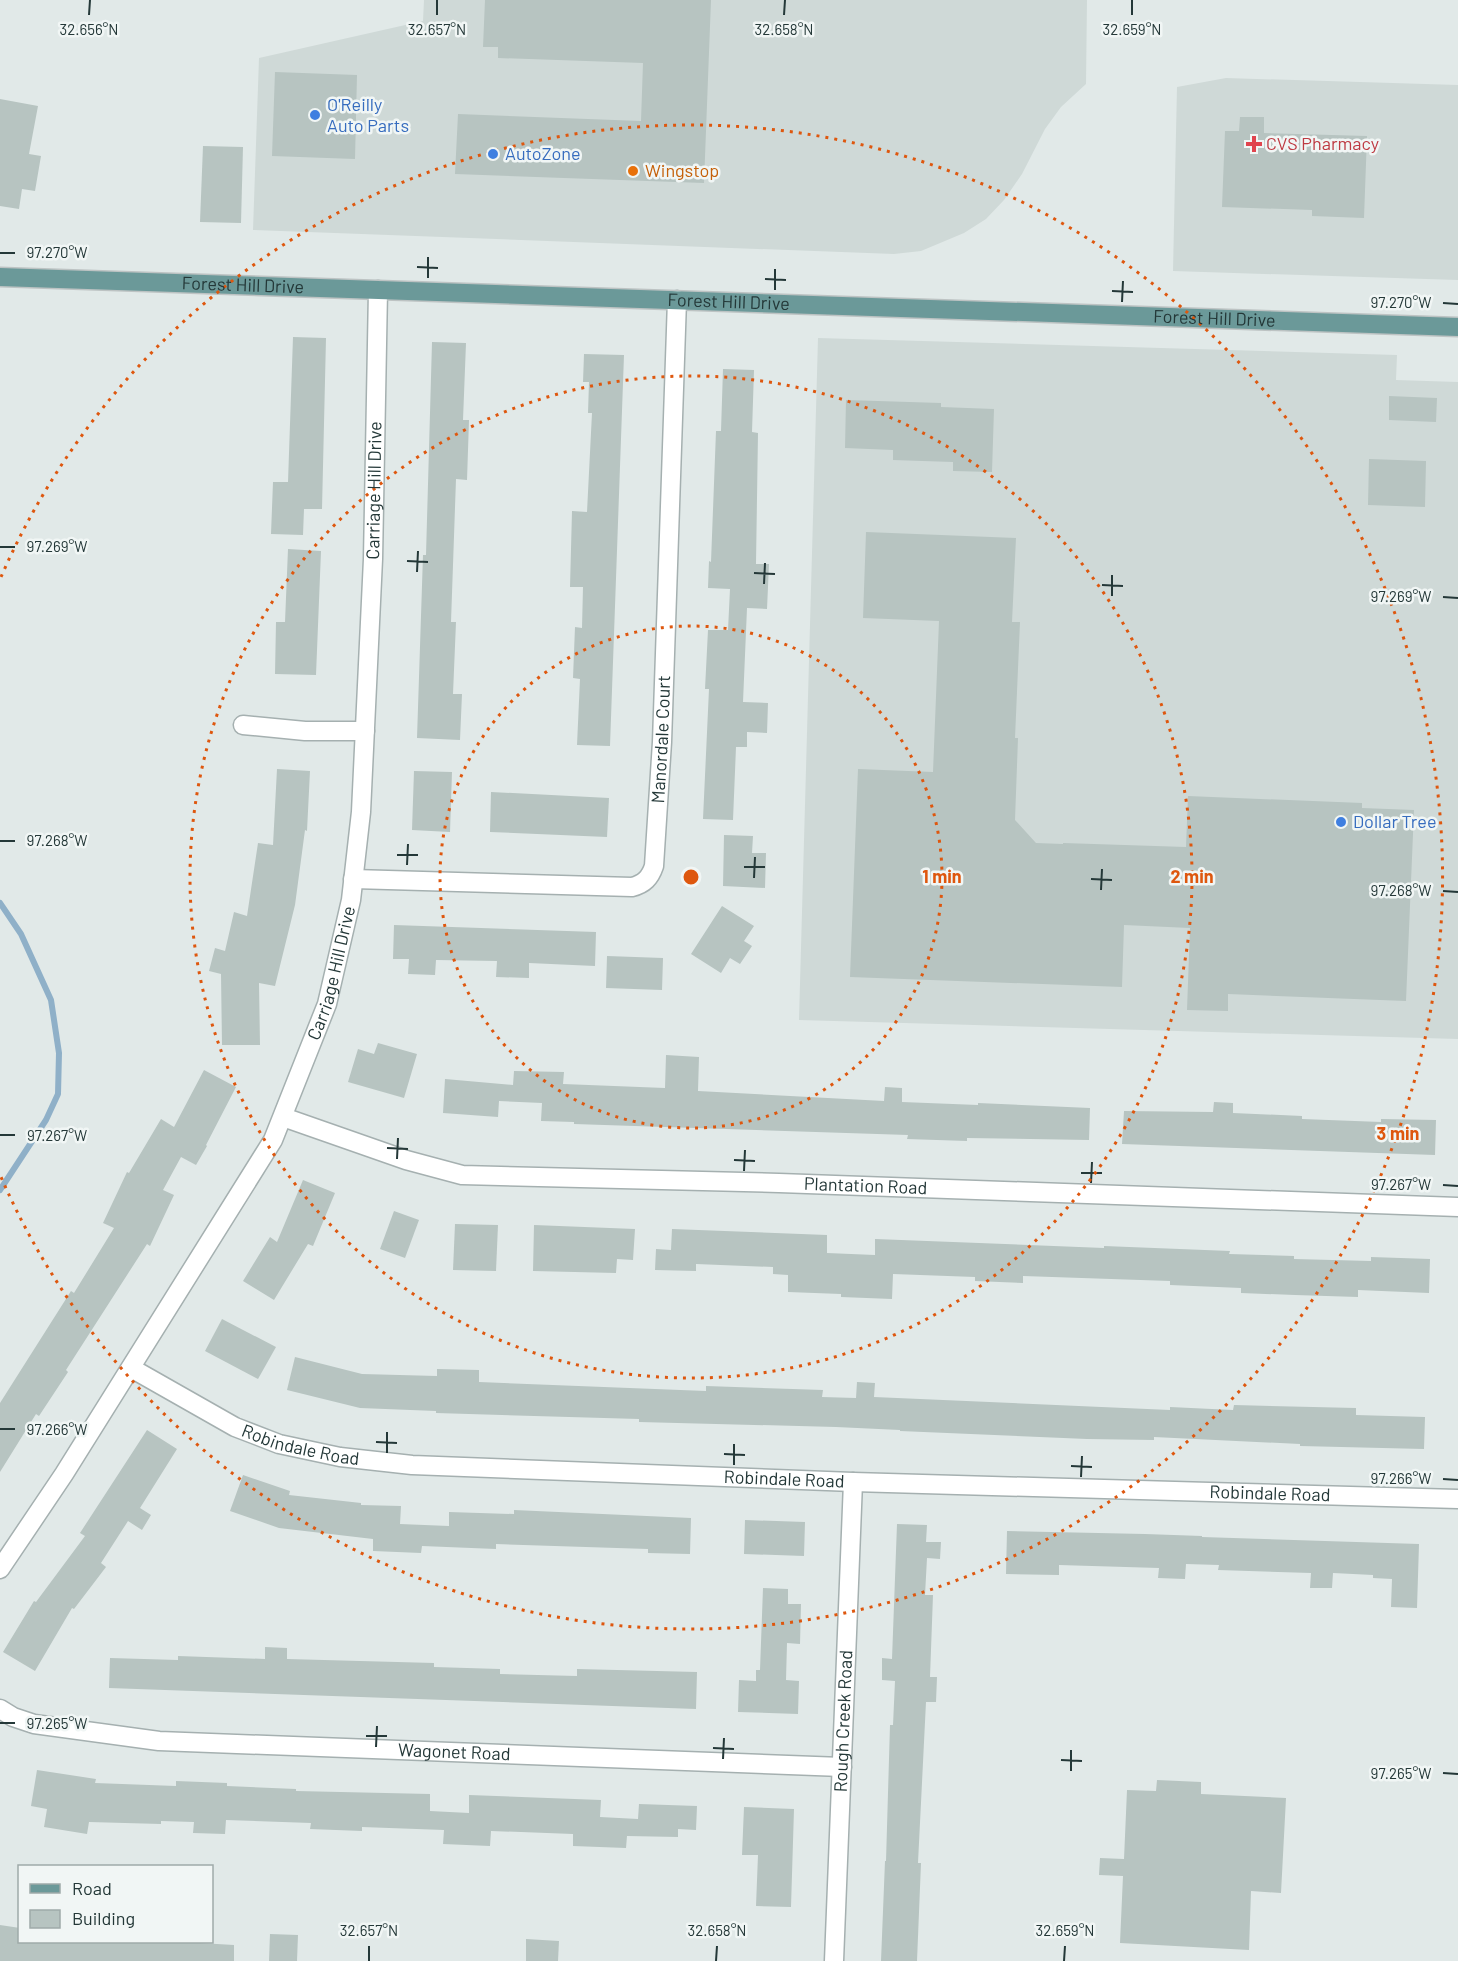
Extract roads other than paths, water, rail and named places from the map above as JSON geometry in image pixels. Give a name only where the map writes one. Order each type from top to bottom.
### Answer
[{"type":"main road","name":"Forest Hill Drive","points":[[0,277],[1458,327]]},
{"type":"street","name":"Carriage Hill Drive","points":[[0,1569],[64,1474],[273,1140],[327,1004],[351,900],[361,812],[373,559],[378,290]]},
{"type":"street","name":"Manordale Court","points":[[353,879],[632,888],[642,885],[651,875],[654,866],[662,742],[677,300]]},
{"type":"street","points":[[243,725],[305,731],[365,731]]},
{"type":"street","name":"Plantation Road","points":[[282,1117],[406,1160],[462,1175],[779,1183],[1458,1207]]},
{"type":"street","name":"Robindale Road","points":[[130,1368],[235,1427],[279,1444],[340,1457],[412,1465],[853,1482],[1458,1499]]},
{"type":"street","name":"Rough Creek Road","points":[[834,1961],[853,1482]]},
{"type":"street","name":"Wagonet Road","points":[[0,1709],[13,1717],[34,1724],[159,1741],[842,1767]]},
{"type":"waterway","points":[[0,903],[21,934],[51,1000],[59,1053],[58,1094],[46,1120],[0,1190]]},
{"type":"place","name":"O'Reilly Auto Parts","points":[[315,115]]},
{"type":"place","name":"CVS Pharmacy","points":[[1254,144]]},
{"type":"place","name":"AutoZone","points":[[493,154]]},
{"type":"place","name":"Wingstop","points":[[633,171]]},
{"type":"place","name":"Dollar Tree","points":[[1341,822]]}]
